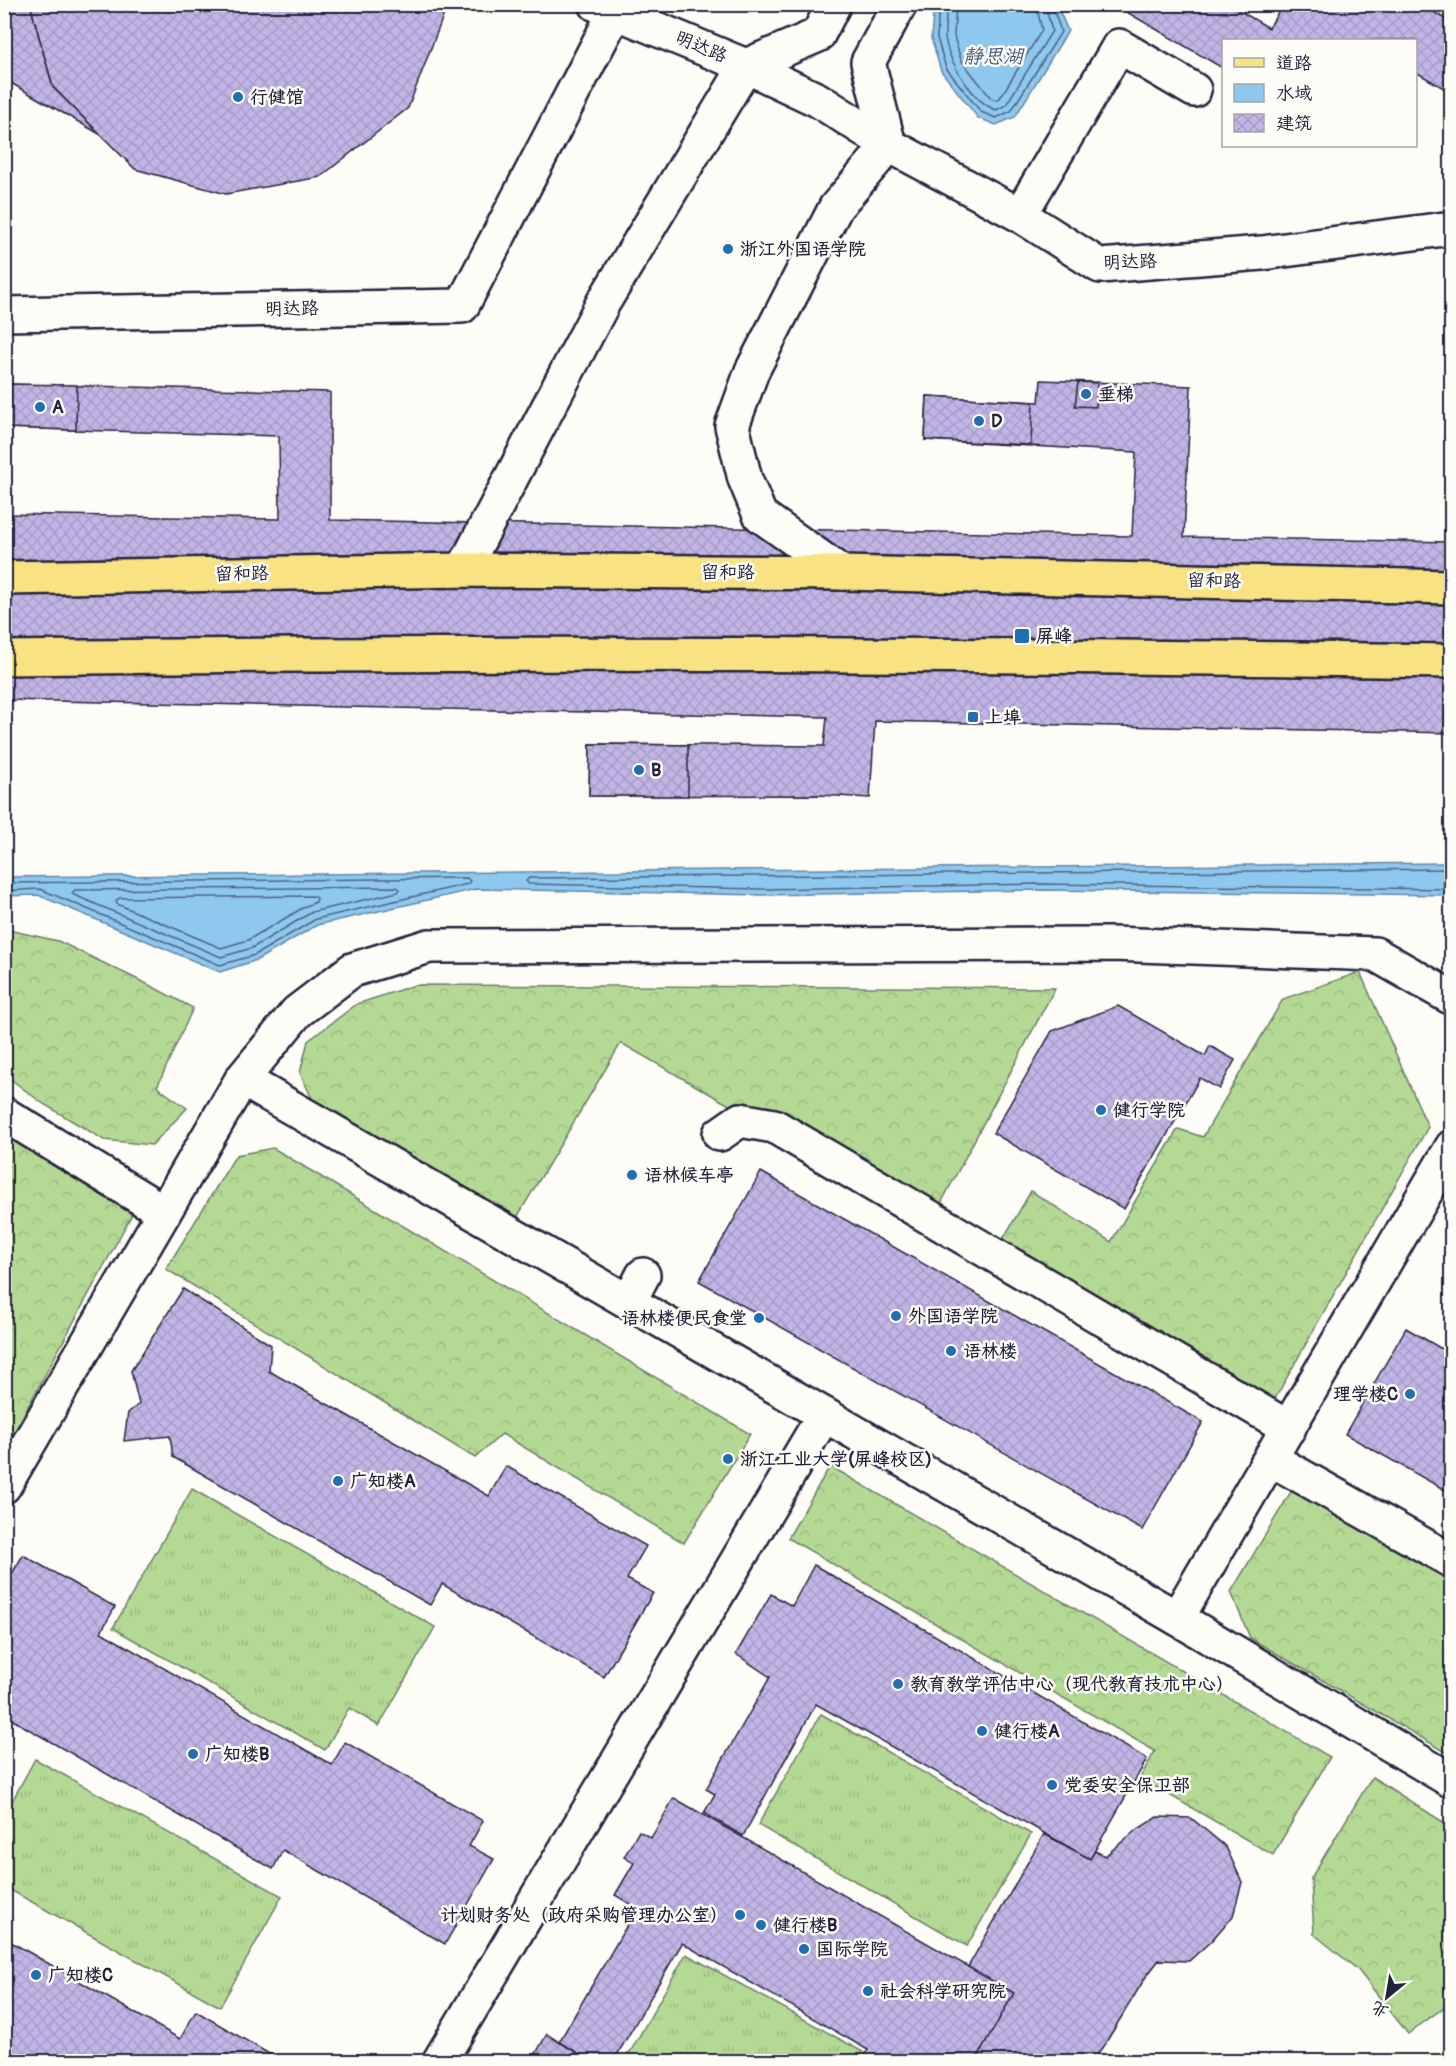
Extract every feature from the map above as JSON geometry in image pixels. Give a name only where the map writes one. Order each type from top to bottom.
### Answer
[{"type":"main road","name":"留和路","points":[[4,578],[463,570],[842,573],[1452,587]]},
{"type":"main road","points":[[4,658],[281,654],[980,654],[1452,661]]},
{"type":"street","points":[[463,570],[603,303],[746,66],[818,35],[834,4]]},
{"type":"street","points":[[842,573],[760,515],[744,478],[732,426],[752,371],[836,207],[889,145],[867,62],[900,4]]},
{"type":"street","name":"明达路","points":[[4,314],[462,306],[605,8],[746,66],[818,100],[889,145],[1020,215],[1100,266],[1262,253],[1452,228]]},
{"type":"street","points":[[1020,215],[1119,46],[1194,90]]},
{"type":"street","points":[[4,1486],[242,1079],[297,1012],[352,970],[429,946],[1112,944],[1375,954],[1452,998]]},
{"type":"street","points":[[242,1079],[636,1288],[824,1415],[1177,1618],[1452,1781]]},
{"type":"street","points":[[4,1114],[164,1212]]},
{"type":"street","points":[[720,1134],[740,1120],[774,1126],[1289,1428]]},
{"type":"street","points":[[1177,1618],[1452,1147]]},
{"type":"street","points":[[439,2061],[824,1415]]},
{"type":"street","points":[[1271,1459],[1452,1561]]},
{"type":"green space","points":[[4,929],[58,941],[193,1008],[157,1087],[187,1108],[152,1145],[104,1140],[42,1103],[5,1075]]},
{"type":"green space","points":[[1360,972],[1428,1127],[1272,1404],[999,1246],[1031,1191],[1111,1242],[1178,1129],[1203,1137],[1283,999]]},
{"type":"green space","points":[[415,985],[1055,988],[938,1209],[738,1110],[621,1043],[516,1219],[316,1107],[300,1073],[308,1041],[357,1004]]},
{"type":"green space","points":[[5,1136],[132,1214],[5,1449]]},
{"type":"green space","points":[[273,1148],[750,1434],[684,1543],[502,1434],[475,1458],[166,1269],[236,1155]]},
{"type":"green space","points":[[830,1466],[1330,1757],[1273,1855],[1140,1778],[1155,1751],[788,1538]]},
{"type":"green space","points":[[192,1489],[435,1627],[379,1726],[349,1708],[325,1750],[113,1628]]},
{"type":"green space","points":[[1292,1490],[1451,1581],[1451,1755],[1250,1638],[1231,1592]]},
{"type":"green space","points":[[821,1714],[1031,1834],[967,1946],[758,1825]]},
{"type":"green space","points":[[35,1759],[282,1896],[220,2007],[5,1887],[5,1814]]},
{"type":"green space","points":[[1372,1777],[1451,1827],[1451,2002],[1408,2034],[1358,1970],[1314,1934],[1311,1878]]},
{"type":"green space","points":[[686,1954],[863,2052],[857,2061],[625,2061]]},
{"type":"water","name":"静思湖","points":[[934,5],[1057,5],[1068,31],[1015,117],[996,125],[978,118],[941,71],[931,38]]},
{"type":"water","points":[[1451,863],[1451,895],[1041,890],[762,895],[476,889],[317,925],[257,960],[220,972],[38,895],[4,896],[5,877]]},
{"type":"building","points":[[4,4],[30,4],[53,87],[103,136],[4,79]]},
{"type":"building","name":"行健馆","points":[[30,4],[443,4],[444,14],[408,108],[320,177],[226,194],[135,169],[53,87]]},
{"type":"building","points":[[1113,4],[1228,4],[1269,28],[1283,4],[1420,4],[1452,23],[1452,93],[1417,73],[1417,39],[1222,39],[1222,68]]},
{"type":"building","name":"屏峰","points":[[1041,380],[1191,386],[1184,537],[1452,542],[1452,733],[875,721],[870,798],[820,795],[589,796],[590,744],[824,746],[827,717],[4,700],[4,514],[280,519],[279,436],[4,428],[4,384],[330,392],[330,520],[1132,536],[1136,452],[925,440],[927,396],[1039,402]]},
{"type":"building","name":"垂梯","points":[[1078,382],[1097,383],[1096,407],[1075,406]]},
{"type":"building","name":"A","points":[[4,384],[77,385],[76,430],[4,428]]},
{"type":"building","name":"D","points":[[927,396],[1033,402],[1031,445],[925,440]]},
{"type":"building","name":"B","points":[[590,744],[688,745],[688,796],[589,796]]},
{"type":"building","points":[[1118,1006],[1205,1056],[1210,1046],[1235,1060],[1219,1089],[1200,1078],[1124,1209],[993,1133],[1052,1031]]},
{"type":"building","name":"语林楼","points":[[761,1172],[1203,1422],[1142,1530],[699,1281]]},
{"type":"building","name":"广知楼A","points":[[183,1289],[271,1345],[269,1371],[489,1496],[506,1466],[646,1546],[627,1579],[653,1593],[604,1677],[442,1584],[430,1605],[173,1457],[170,1436],[124,1441],[128,1413],[139,1404],[131,1371]]},
{"type":"building","name":"理学楼C","points":[[1406,1328],[1452,1355],[1452,1494],[1345,1434]]},
{"type":"building","name":"广知楼B","points":[[23,1555],[115,1607],[101,1632],[332,1765],[345,1742],[483,1821],[469,1846],[494,1859],[445,1944],[283,1850],[273,1869],[4,1715],[4,1587]]},
{"type":"building","name":"健行楼A","points":[[814,1565],[1147,1759],[1090,1859],[816,1704],[743,1836],[704,1813],[715,1794],[706,1789],[770,1677],[736,1654],[771,1594],[792,1606]]},
{"type":"building","name":"健行楼B","points":[[674,1798],[1014,1993],[975,2062],[861,2062],[868,2050],[682,1943],[613,2062],[593,2062],[559,2042],[637,1908],[615,1895],[634,1863],[624,1857],[639,1831],[651,1838]]},
{"type":"building","points":[[1157,1817],[1191,1818],[1226,1847],[1242,1882],[1233,1916],[1189,1961],[1159,1960],[1145,1978],[1092,2062],[975,2062],[1014,1993],[968,1967],[1044,1834],[1090,1859],[1095,1851],[1105,1856],[1135,1831]]},
{"type":"building","name":"广知楼C","points":[[4,1938],[180,2039],[196,2011],[283,2062],[4,2062]]},
{"type":"building","points":[[547,2034],[559,2042],[593,2062],[531,2062]]},
{"type":"place","name":"行健馆","points":[[238,97]]},
{"type":"place","name":"浙江外国语学院","points":[[728,249]]},
{"type":"place","name":"垂梯","points":[[1086,394]]},
{"type":"place","name":"A","points":[[40,407]]},
{"type":"place","name":"D","points":[[979,421]]},
{"type":"place","name":"屏峰","points":[[1022,636]]},
{"type":"place","name":"上埠","points":[[973,717]]},
{"type":"place","name":"B","points":[[639,770]]},
{"type":"place","name":"健行学院","points":[[1101,1110]]},
{"type":"place","name":"语林候车亭","points":[[632,1175]]},
{"type":"place","name":"外国语学院","points":[[896,1316]]},
{"type":"place","name":"语林楼便民食堂","points":[[759,1318]]},
{"type":"place","name":"语林楼","points":[[951,1351]]},
{"type":"place","name":"理学楼C","points":[[1410,1394]]},
{"type":"place","name":"浙江工业大学(屏峰校区)","points":[[728,1459]]},
{"type":"place","name":"广知楼A","points":[[338,1481]]},
{"type":"place","name":"教育教学评估中心（现代教育技术中心）","points":[[898,1684]]},
{"type":"place","name":"健行楼A","points":[[982,1731]]},
{"type":"place","name":"广知楼B","points":[[193,1754]]},
{"type":"place","name":"党委安全保卫部","points":[[1052,1785]]},
{"type":"place","name":"计划财务处（政府采购管理办公室）","points":[[740,1915]]},
{"type":"place","name":"健行楼B","points":[[761,1925]]},
{"type":"place","name":"国际学院","points":[[804,1949]]},
{"type":"place","name":"广知楼C","points":[[36,1975]]},
{"type":"place","name":"社会科学研究院","points":[[868,1991]]}]
